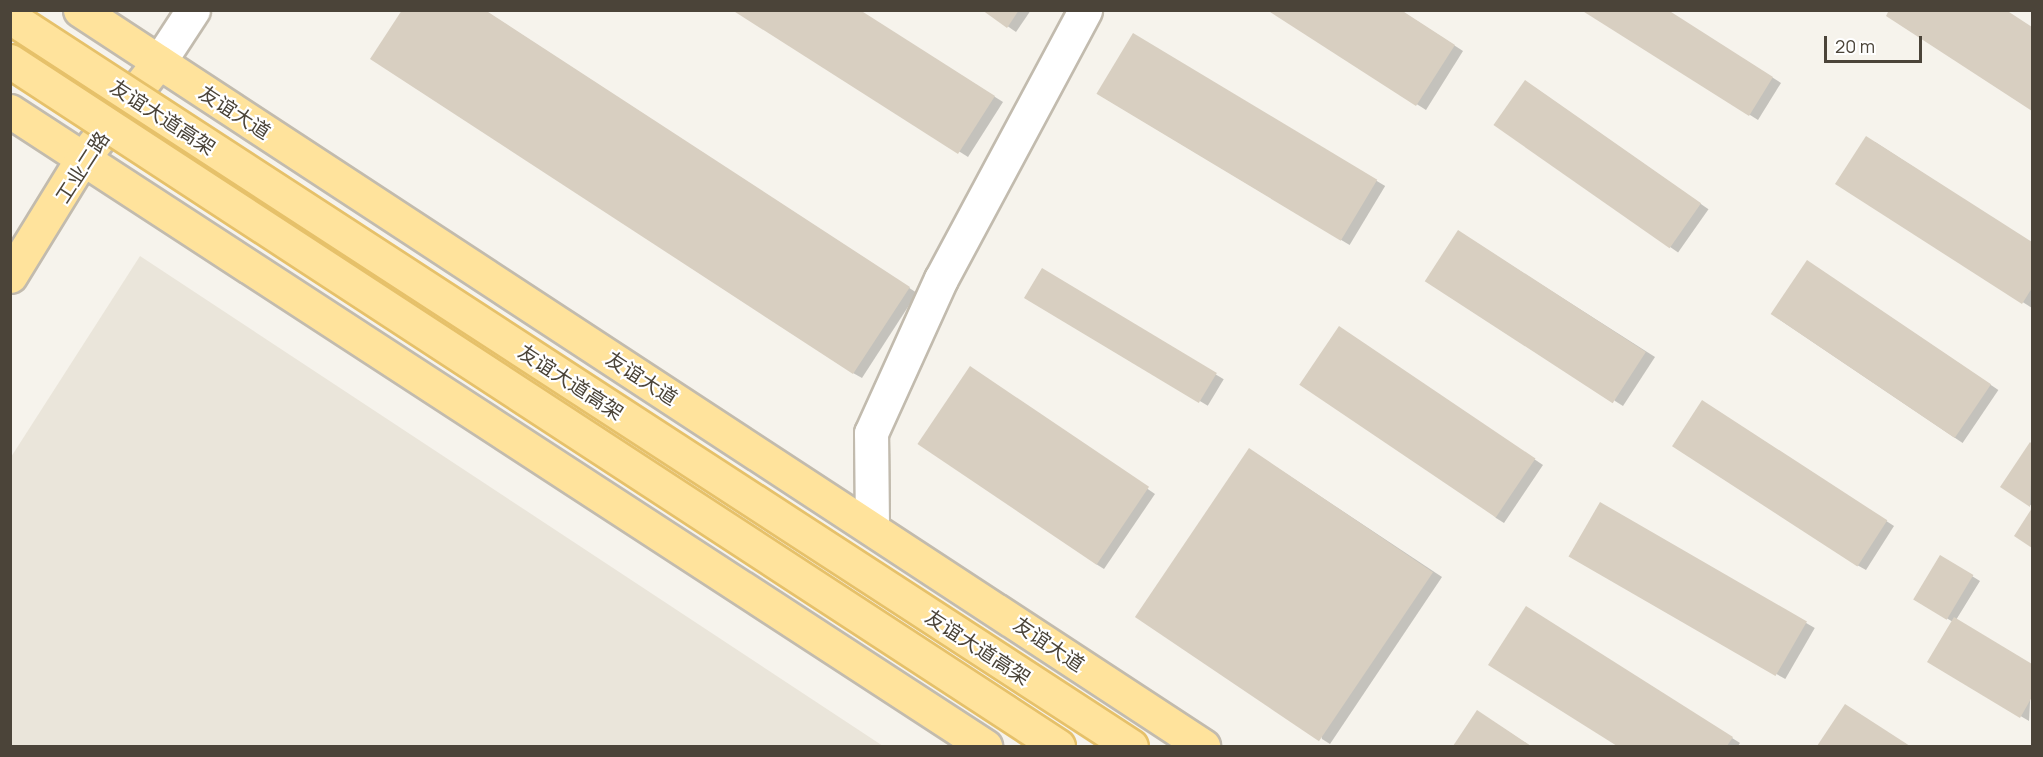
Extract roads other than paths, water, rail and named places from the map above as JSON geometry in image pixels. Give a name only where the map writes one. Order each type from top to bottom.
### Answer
[{"type":"main road","name":"友谊大道","points":[[80,10],[872,526],[1203,747]]},
{"type":"main road","name":"友谊大道高架","points":[[10,17],[1131,747]]},
{"type":"main road","name":"友谊大道高架","points":[[10,62],[1058,747]]},
{"type":"main road","name":"工业二路","points":[[10,276],[82,159],[159,62]]},
{"type":"main road","points":[[10,111],[984,747]]},
{"type":"street","points":[[159,62],[193,10]]},
{"type":"street","points":[[872,526],[871,433],[941,279],[1085,10]]}]
